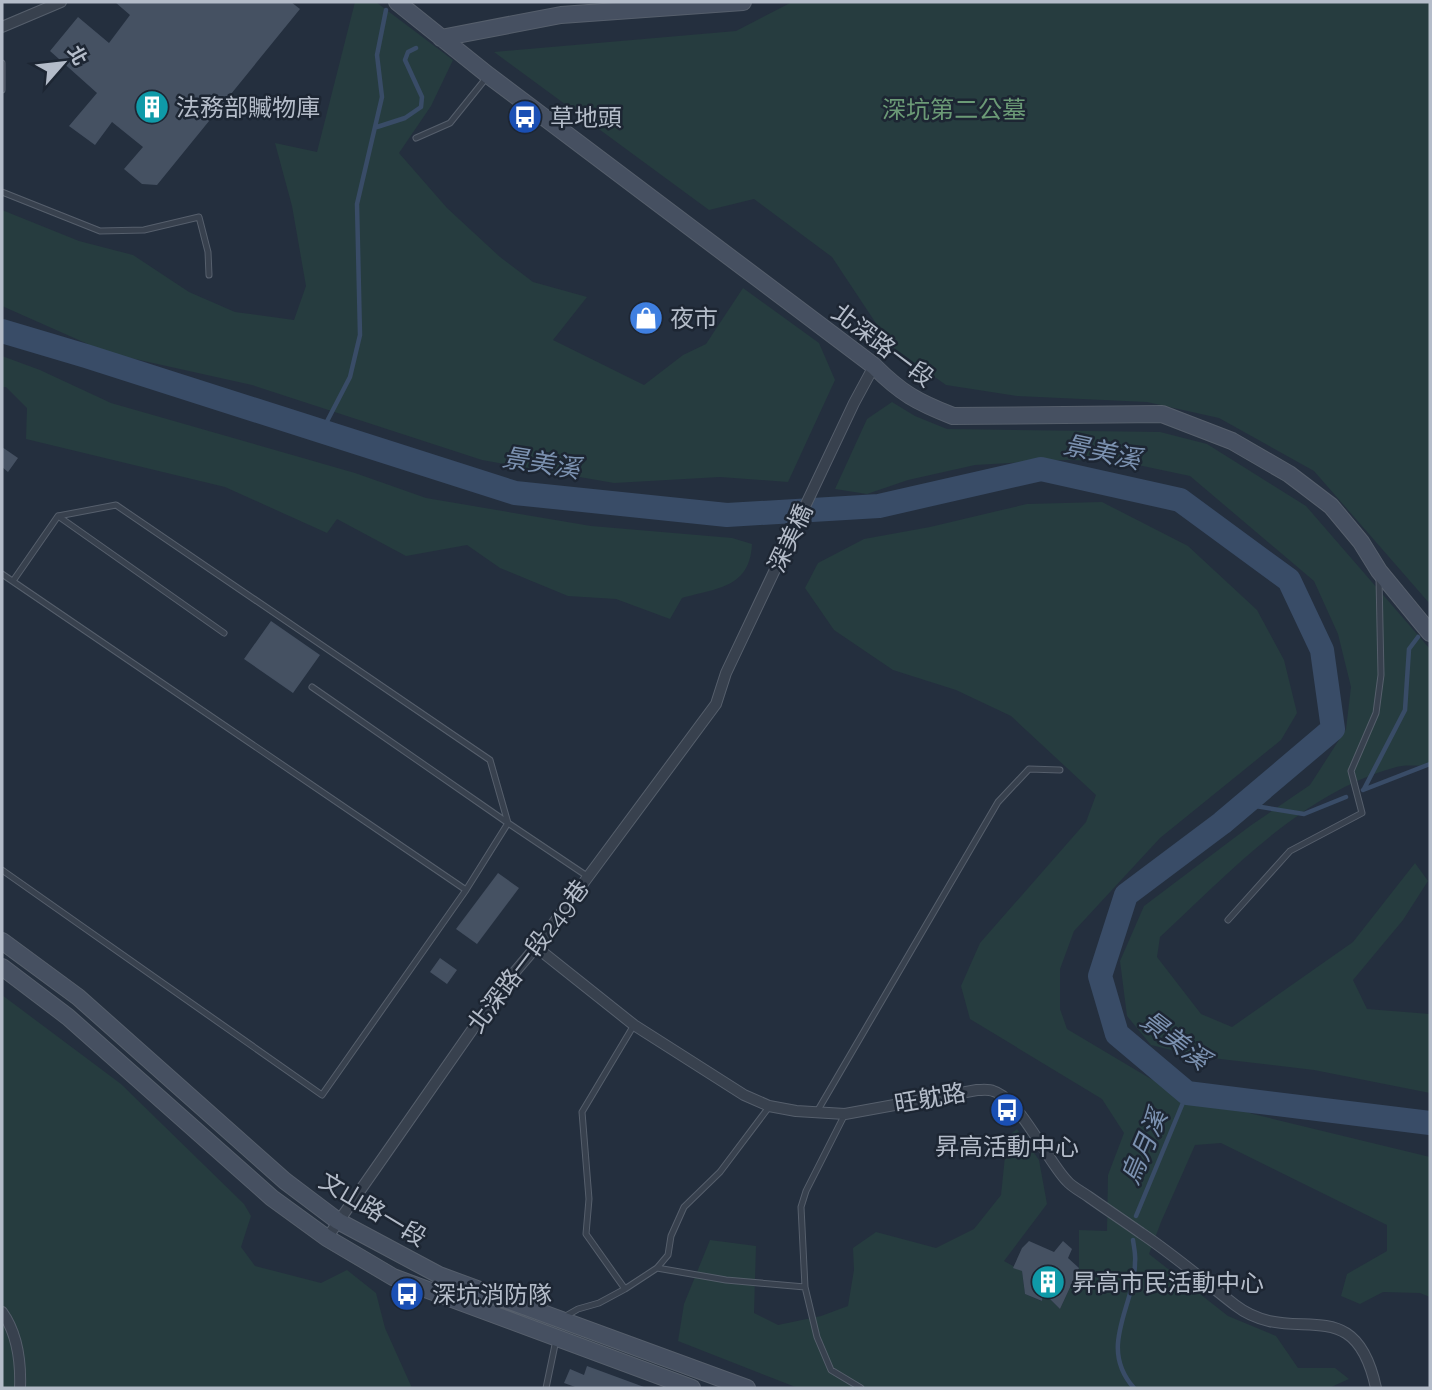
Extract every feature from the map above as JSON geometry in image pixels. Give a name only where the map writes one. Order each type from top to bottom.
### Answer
[{"type":"main road","name":"北深路一段","points":[[397,2],[488,75],[874,366],[898,390],[953,416],[1162,414],[1231,441],[1289,474],[1331,506],[1361,542],[1379,571],[1430,633]]},
{"type":"main road","points":[[441,38],[561,15],[743,2]]},
{"type":"main road","name":"文山路一段","points":[[2,941],[78,997],[285,1181],[338,1221],[439,1275],[747,1388]]},
{"type":"main road","name":"文山路一段","points":[[2,967],[68,1017],[272,1198],[327,1238],[393,1277],[692,1388]]},
{"type":"street","points":[[2,27],[61,2]]},
{"type":"street","name":"深美橋","points":[[726,673],[874,366]]},
{"type":"street","name":"北深路一段249巷","points":[[327,1238],[502,987],[536,947],[716,704],[726,673]]},
{"type":"street","name":"旺躭路","points":[[536,947],[634,1025],[744,1095],[769,1106],[796,1111],[845,1114],[977,1090],[995,1091],[1009,1102],[1022,1118],[1067,1182],[1146,1236],[1239,1308],[1266,1320],[1342,1329],[1354,1337],[1371,1365],[1376,1388]]},
{"type":"street","points":[[2,1312],[18,1349],[20,1388]]},
{"type":"lane","points":[[2,63],[2,90]]},
{"type":"lane","points":[[416,138],[450,123],[488,75]]},
{"type":"lane","points":[[2,192],[100,231],[144,230],[200,217],[208,252],[209,275]]},
{"type":"lane","points":[[2,870],[322,1095],[466,890],[508,823],[489,760],[116,505],[58,516],[13,581]]},
{"type":"lane","points":[[58,516],[224,633]]},
{"type":"lane","points":[[1228,920],[1290,850],[1362,813],[1350,771],[1376,713],[1381,675],[1379,571]]},
{"type":"lane","points":[[2,574],[466,890]]},
{"type":"lane","points":[[312,687],[587,876]]},
{"type":"lane","points":[[818,1111],[998,802],[1029,769],[1060,771]]},
{"type":"lane","points":[[625,1289],[586,1234],[589,1199],[582,1112],[634,1025]]},
{"type":"lane","points":[[559,1320],[578,1309],[599,1303],[657,1268],[668,1255],[671,1236],[684,1207],[720,1172],[769,1106]]},
{"type":"lane","points":[[845,1114],[806,1191],[801,1207],[805,1287],[817,1337],[831,1370],[861,1388]]},
{"type":"lane","points":[[657,1268],[726,1280],[805,1287]]},
{"type":"lane","points":[[546,1388],[556,1338]]},
{"type":"green space","points":[[355,2],[376,2],[453,60],[431,106],[399,153],[447,208],[500,257],[533,282],[587,297],[553,340],[644,385],[683,355],[706,344],[743,288],[819,343],[835,380],[788,482],[720,477],[614,483],[482,460],[252,385],[108,353],[2,306],[2,210],[79,241],[133,255],[189,292],[235,312],[294,320],[306,286],[292,206],[275,143],[317,152]]},
{"type":"green space","name":"深坑第二公墓","points":[[792,2],[1430,2],[1430,604],[1314,471],[1219,418],[1147,402],[1017,396],[946,385],[891,346],[832,257],[754,199],[709,210],[494,52],[736,31]]},
{"type":"green space","points":[[2,356],[40,370],[111,403],[355,473],[426,498],[591,526],[732,538],[752,544],[750,559],[745,570],[729,584],[682,598],[670,619],[616,599],[568,596],[500,568],[467,545],[406,556],[337,519],[327,533],[225,487],[26,439],[27,408],[6,387],[2,387]]},
{"type":"green space","points":[[892,402],[915,416],[947,429],[1160,432],[1207,444],[1306,506],[1430,649],[1430,766],[1397,767],[1359,780],[1297,816],[1239,863],[1160,937],[1157,957],[1201,1014],[1232,1027],[1353,942],[1415,863],[1428,881],[1403,920],[1353,980],[1367,1009],[1430,1014],[1430,1093],[1314,1070],[1195,1056],[1151,1045],[1127,1016],[1120,961],[1144,906],[1250,826],[1310,785],[1346,729],[1351,687],[1338,634],[1314,581],[1190,476],[1119,461],[1065,460],[975,465],[908,480],[867,494],[835,489],[867,419]]},
{"type":"green space","points":[[1102,502],[1188,546],[1257,610],[1284,660],[1297,713],[1281,740],[1160,838],[1074,931],[1060,969],[1060,1009],[1067,1029],[1151,1079],[1253,1114],[1430,1157],[1430,1297],[1420,1293],[1383,1292],[1360,1304],[1341,1296],[1347,1274],[1387,1251],[1387,1225],[1221,1143],[1195,1145],[1149,1254],[1228,1316],[1276,1336],[1298,1368],[1335,1368],[1349,1379],[1329,1388],[798,1388],[678,1341],[684,1304],[710,1240],[756,1246],[754,1313],[778,1325],[821,1316],[848,1306],[854,1270],[853,1248],[876,1232],[936,1248],[974,1229],[1001,1195],[1007,1137],[1017,1129],[1039,1160],[1047,1204],[1004,1261],[1022,1271],[1025,1294],[1041,1301],[1043,1292],[1060,1309],[1079,1268],[1079,1230],[1107,1231],[1108,1175],[1124,1133],[1102,1099],[970,1019],[961,986],[980,943],[1086,822],[1096,795],[1011,716],[956,690],[893,670],[834,630],[805,588],[818,563],[864,539],[930,527],[1027,504]]},
{"type":"green space","points":[[2,995],[121,1084],[244,1204],[251,1216],[241,1247],[255,1266],[321,1283],[347,1270],[376,1293],[385,1328],[412,1388],[2,1388]]},
{"type":"building","name":"法務部贓物庫","points":[[115,2],[291,2],[300,9],[157,185],[142,184],[124,169],[143,147],[112,122],[95,145],[69,126],[97,93],[50,51],[78,17],[109,43],[130,15]]},
{"type":"building","points":[[2,447],[18,458],[8,472],[2,467]]},
{"type":"building","points":[[271,621],[320,655],[293,693],[244,659]]},
{"type":"building","points":[[498,873],[519,888],[477,944],[456,929]]},
{"type":"building","points":[[440,958],[457,970],[447,984],[430,972]]},
{"type":"building","name":"昇高市民活動中心","points":[[1029,1241],[1054,1252],[1063,1241],[1072,1249],[1068,1258],[1079,1268],[1060,1309],[1043,1292],[1042,1301],[1025,1294],[1022,1271],[1013,1268],[1022,1248]]},
{"type":"building","points":[[587,1366],[644,1388],[578,1388],[564,1383],[570,1369],[584,1375]]},
{"type":"waterway","points":[[322,431],[350,377],[360,335],[357,204],[382,97],[377,55],[386,10]]},
{"type":"waterway","points":[[377,127],[405,118],[421,107],[422,97],[405,60],[408,52],[416,48]]},
{"type":"waterway","name":"景美溪","points":[[2,331],[515,493],[727,515],[879,506],[1041,469],[1180,500],[1289,580],[1322,650],[1333,729],[1222,823],[1126,895],[1100,976],[1117,1034],[1187,1093],[1430,1123]]},
{"type":"waterway","points":[[1364,789],[1405,710],[1409,649],[1418,637]]},
{"type":"waterway","points":[[1363,790],[1430,764]]},
{"type":"waterway","points":[[1243,804],[1304,814],[1346,797]]},
{"type":"waterway","name":"烏月溪","points":[[1136,1216],[1187,1093]]},
{"type":"waterway","name":"烏月溪","points":[[1133,1240],[1133,1279],[1118,1342],[1123,1372],[1134,1388]]},
{"type":"place","name":"法務部贓物庫","points":[[152,107]]},
{"type":"place","name":"草地頭","points":[[525,117]]},
{"type":"place","name":"夜市","points":[[646,318]]},
{"type":"place","name":"昇高活動中心","points":[[1007,1110]]},
{"type":"place","name":"昇高市民活動中心","points":[[1048,1282]]},
{"type":"place","name":"深坑消防隊","points":[[407,1294]]}]
